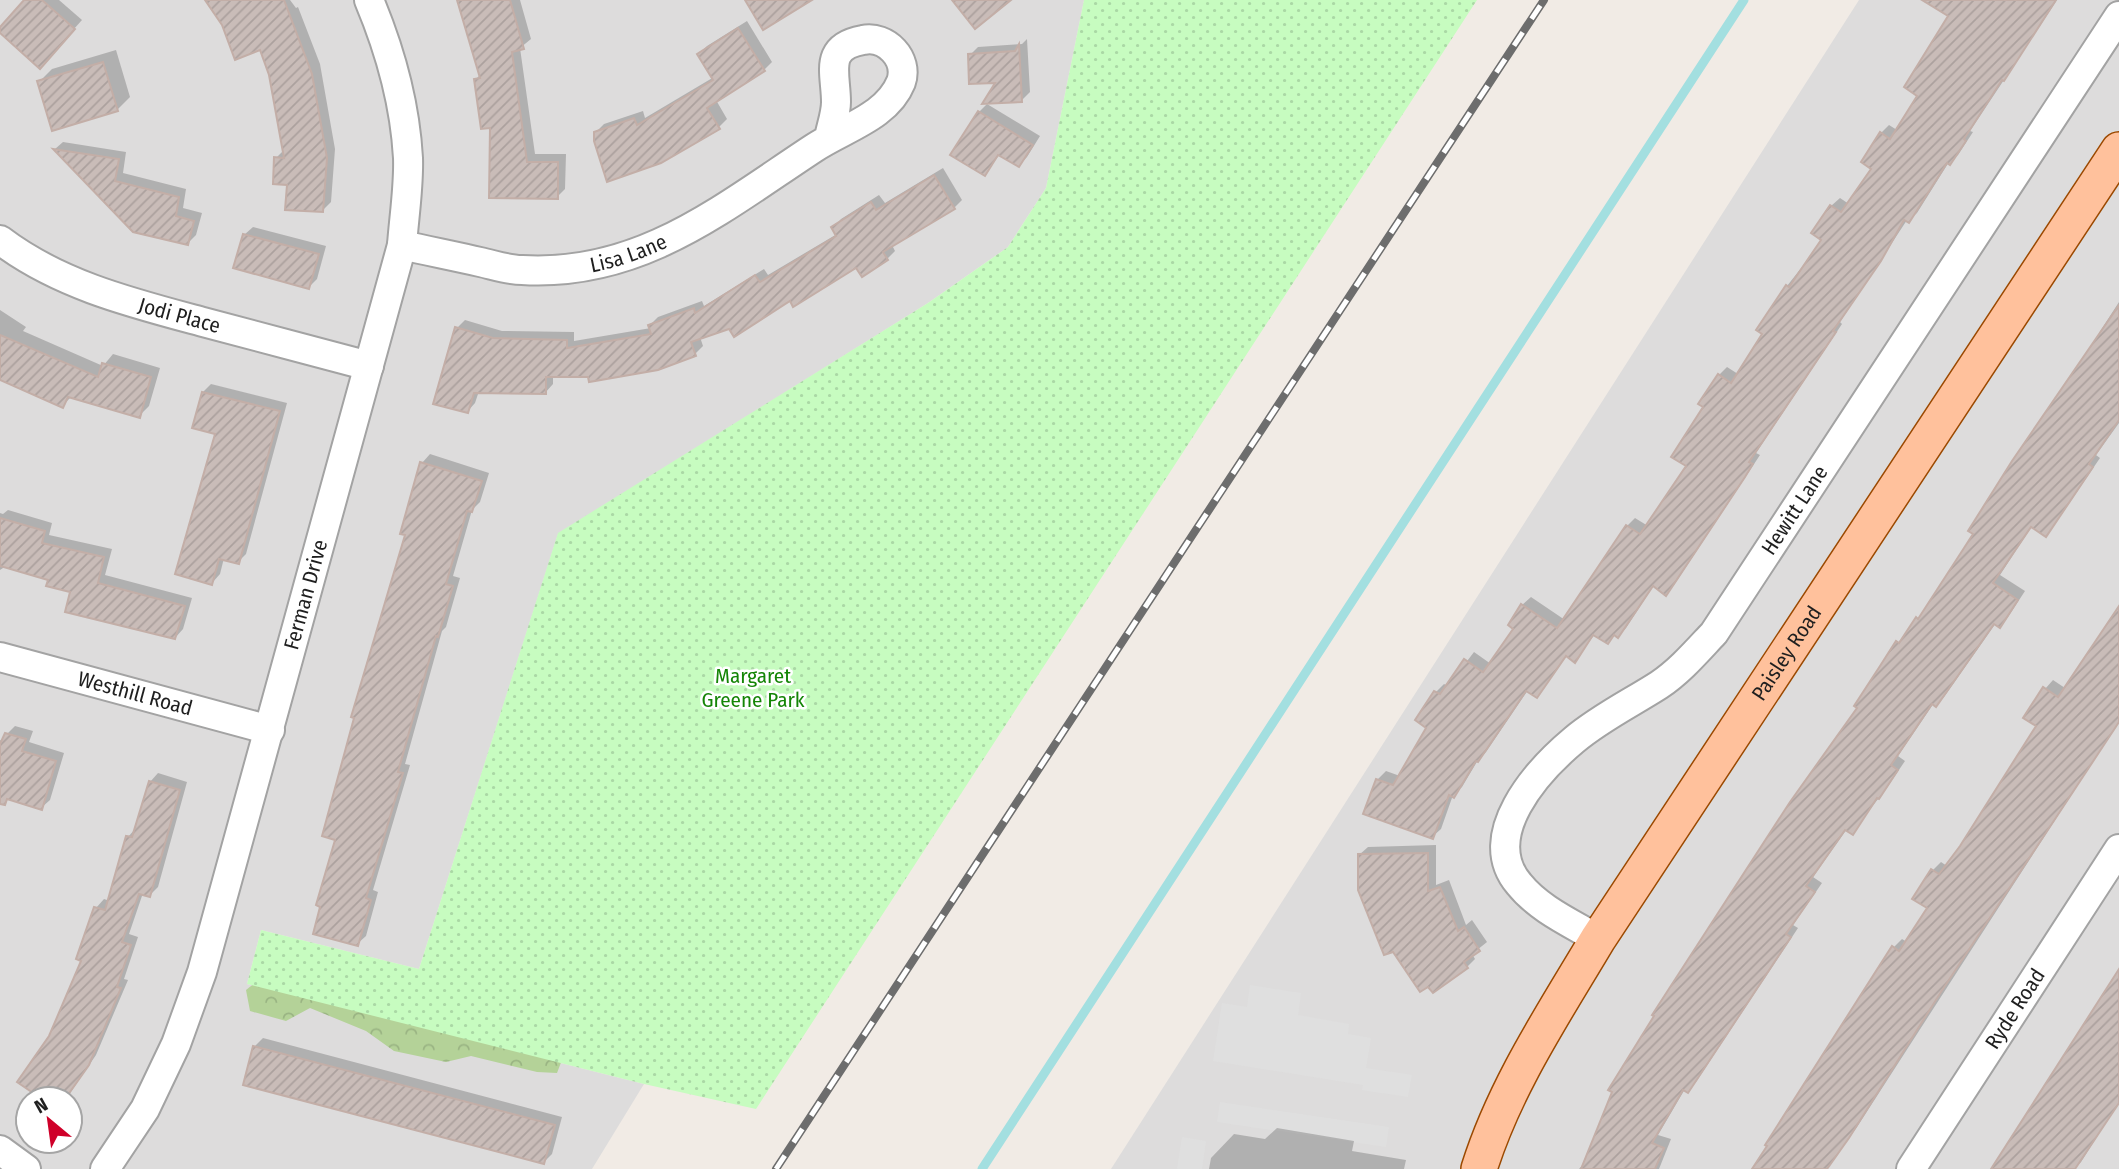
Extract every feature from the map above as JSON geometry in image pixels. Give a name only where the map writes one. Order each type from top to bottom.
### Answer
[{"type":"main road","name":"Paisley Road","points":[[1479,1169],[1518,1073],[1598,939],[2119,150]]},
{"type":"street","name":"Ferman Drive","points":[[105,1169],[145,1109],[176,1044],[202,972],[402,245],[408,159],[398,90],[381,30],[369,0]]},
{"type":"street","name":"Hewitt Lane","points":[[1598,939],[1539,903],[1518,883],[1506,862],[1505,834],[1518,802],[1542,770],[1574,740],[1613,712],[1661,684],[1688,661],[1714,633],[2119,16]]},
{"type":"street","name":"Lisa Lane","points":[[402,245],[520,270],[571,269],[614,261],[655,247],[691,229],[828,138]]},
{"type":"street","name":"Jodi Place","points":[[0,240],[15,252],[54,274],[123,301],[369,366]]},
{"type":"street","name":"Westhill Road","points":[[0,657],[270,730]]},
{"type":"street","name":"Ryde Road","points":[[1911,1169],[2119,849]]},
{"type":"street","points":[[0,1150],[26,1169]]},
{"type":"shaded area","points":[[0,0],[1084,0],[1046,188],[1008,247],[928,303],[558,534],[419,969],[261,930],[247,984],[644,1084],[592,1169],[0,1169]]},
{"type":"shaded area","points":[[1859,0],[2119,0],[2119,1169],[1111,1169]]},
{"type":"shaded area","points":[[1250,985],[1301,993],[1298,1015],[1349,1024],[1348,1034],[1371,1038],[1366,1068],[1412,1075],[1408,1097],[1362,1090],[1363,1085],[1213,1061],[1222,1003],[1247,1007]]},
{"type":"shaded area","points":[[1220,1102],[1389,1127],[1386,1147],[1217,1122]]},
{"type":"shaded area","points":[[1182,1137],[1206,1141],[1202,1169],[1177,1169]]},
{"type":"green space","name":"Margaret Greene Park","points":[[1084,0],[1477,0],[756,1109],[644,1084],[247,984],[261,930],[419,969],[558,533],[928,303],[1008,247],[1046,188]]},
{"type":"green space","points":[[284,960],[565,1052],[557,1073],[537,1072],[471,1056],[446,1062],[394,1051],[366,1031],[310,1008],[286,1021],[250,1011],[246,990]]},
{"type":"building","points":[[24,0],[42,0],[75,29],[40,69],[0,33],[0,27]]},
{"type":"building","points":[[205,0],[284,0],[312,74],[327,158],[323,212],[285,210],[287,185],[273,184],[274,157],[284,158],[269,75],[260,50],[235,60],[222,25]]},
{"type":"building","points":[[457,0],[510,0],[524,49],[512,52],[527,162],[558,162],[558,199],[489,198],[490,128],[481,129],[474,79],[480,78]]},
{"type":"building","points":[[745,0],[812,0],[763,30]]},
{"type":"building","points":[[952,0],[1011,0],[975,29]]},
{"type":"building","points":[[1922,0],[2056,0],[1964,139],[1966,141],[1950,165],[1947,163],[1909,223],[1904,220],[1881,261],[1833,331],[1836,332],[1749,462],[1753,464],[1745,477],[1666,596],[1653,586],[1618,638],[1614,635],[1608,644],[1593,635],[1575,663],[1566,656],[1537,698],[1526,691],[1478,762],[1476,761],[1454,798],[1449,795],[1433,839],[1363,814],[1376,779],[1393,785],[1426,728],[1415,720],[1434,691],[1440,694],[1464,659],[1483,672],[1513,629],[1508,625],[1521,604],[1557,628],[1626,525],[1640,534],[1686,466],[1671,457],[1703,407],[1698,404],[1718,374],[1731,383],[1762,334],[1756,330],[1821,240],[1811,233],[1830,205],[1841,212],[1871,169],[1861,162],[1880,132],[1890,139],[1917,96],[1904,87],[1948,16]]},
{"type":"building","points":[[738,28],[765,71],[707,108],[720,129],[661,163],[607,182],[594,141],[594,132],[634,118],[637,125],[713,80],[697,54]]},
{"type":"building","points":[[1019,44],[1022,102],[982,104],[995,83],[969,84],[968,54],[1015,51]]},
{"type":"building","points":[[103,62],[118,111],[52,131],[37,81]]},
{"type":"building","points":[[978,111],[1033,145],[1019,167],[998,155],[985,176],[950,155]]},
{"type":"building","points":[[53,149],[119,159],[115,181],[179,197],[176,216],[194,221],[188,245],[133,232]]},
{"type":"building","points":[[934,175],[955,209],[883,252],[888,260],[862,277],[856,268],[793,307],[790,301],[734,337],[729,329],[691,342],[696,356],[658,370],[589,382],[588,377],[546,377],[546,394],[474,393],[468,413],[433,404],[455,327],[493,338],[567,340],[567,348],[651,334],[648,325],[694,308],[695,313],[755,275],[760,282],[836,236],[831,227],[871,202],[876,210]]},
{"type":"building","points":[[243,234],[319,254],[309,289],[233,268]]},
{"type":"building","points":[[2119,305],[2119,420],[2089,464],[2093,467],[2046,537],[2031,527],[1993,583],[2018,600],[2000,628],[1994,624],[1936,707],[1932,704],[1891,765],[1898,770],[1853,835],[1845,830],[1806,886],[1815,892],[1786,934],[1791,937],[1688,1093],[1683,1090],[1652,1143],[1664,1148],[1655,1169],[1581,1169],[1612,1092],[1608,1090],[1654,1016],[1652,1015],[1790,802],[1857,708],[1854,706],[1896,641],[1899,643],[1916,617],[1918,619],[1973,534],[1968,531],[2012,461]]},
{"type":"building","points":[[0,335],[98,377],[102,363],[151,377],[140,418],[68,397],[63,408],[0,380]]},
{"type":"building","points":[[202,392],[280,411],[239,564],[219,559],[212,585],[175,574],[215,434],[192,428]]},
{"type":"building","points":[[420,462],[482,481],[472,512],[467,511],[446,584],[453,586],[438,637],[436,636],[398,772],[403,773],[366,898],[371,900],[358,946],[313,934],[320,907],[316,905],[335,840],[322,836],[354,718],[351,717],[405,535],[400,534]]},
{"type":"building","points":[[0,518],[45,531],[42,543],[104,557],[98,583],[185,606],[175,639],[65,612],[70,592],[46,586],[48,580],[0,566]]},
{"type":"building","points":[[2119,606],[2119,722],[1941,992],[1849,1138],[1827,1169],[1752,1169],[1892,946],[1899,951],[1927,908],[1912,899],[1931,869],[1939,874],[1960,846],[2036,726],[2023,718],[2043,687],[2058,697]]},
{"type":"building","points":[[5,733],[26,739],[22,751],[56,761],[42,810],[7,799],[5,805],[0,804],[0,744]]},
{"type":"building","points":[[149,781],[180,790],[150,897],[139,894],[122,942],[131,945],[117,987],[121,988],[89,1065],[75,1085],[21,1085],[17,1082],[49,1036],[81,961],[76,959],[94,907],[105,910],[126,836],[132,837]]},
{"type":"building","points":[[1428,853],[1428,891],[1440,887],[1458,931],[1464,927],[1480,951],[1464,962],[1468,968],[1433,993],[1428,987],[1420,992],[1393,952],[1384,955],[1358,890],[1358,854]]},
{"type":"building","points":[[2119,969],[2119,1103],[2075,1169],[1991,1169]]},
{"type":"building","points":[[253,1046],[555,1125],[544,1164],[243,1085]]},
{"type":"waterway","points":[[982,1169],[1744,0]]},
{"type":"railway","points":[[776,1169],[1544,0]]}]
